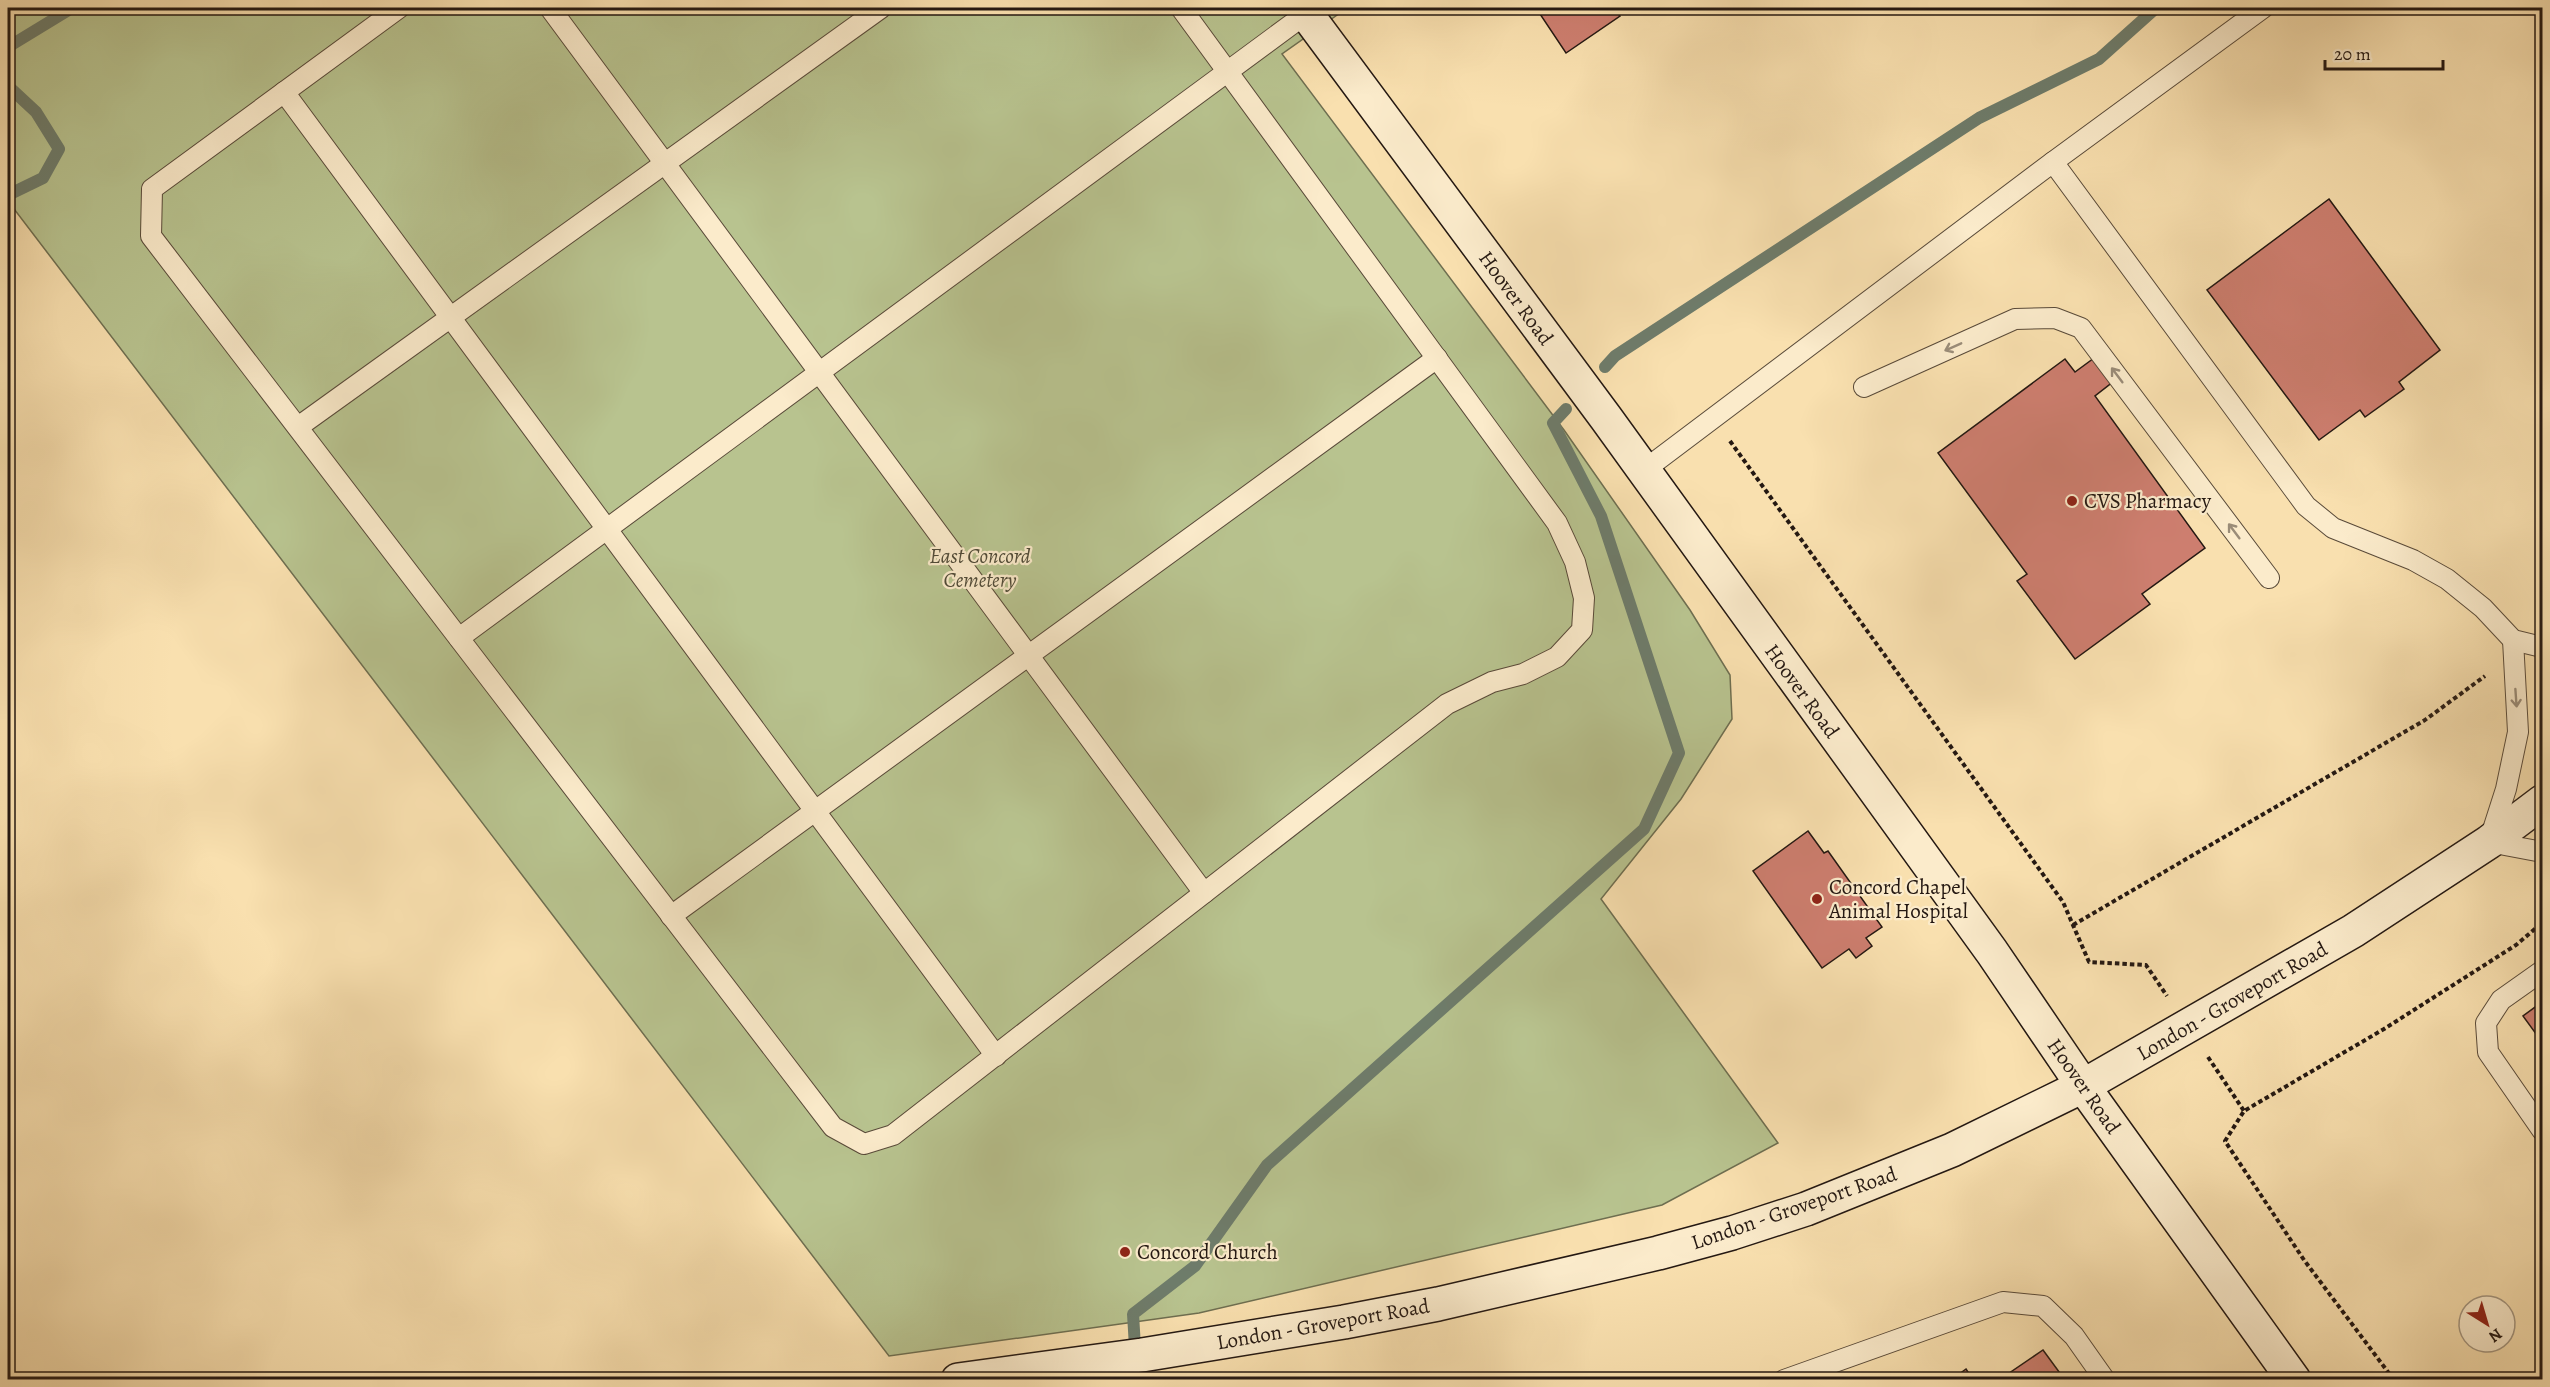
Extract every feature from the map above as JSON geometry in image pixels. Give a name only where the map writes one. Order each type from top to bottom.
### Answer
[{"type":"main road","name":"Hoover Road","points":[[1304,10],[1992,951],[2083,1086],[2294,1380]]},
{"type":"main road","name":"London - Groveport Road","points":[[958,1380],[1142,1355],[1438,1304],[1528,1285],[1732,1233],[1806,1209],[1952,1150],[2083,1086],[2353,931],[2489,842],[2542,802]]},
{"type":"lane","points":[[399,8],[152,189],[152,236],[833,1127],[864,1144],[893,1136],[1447,704],[1492,682],[1523,674],[1557,657],[1582,630],[1584,598],[1575,562],[1557,523],[1181,8]]},
{"type":"lane","points":[[550,8],[1204,893]]},
{"type":"lane","points":[[298,427],[881,8]]},
{"type":"lane","points":[[1643,471],[1711,417],[2263,8]]},
{"type":"lane","points":[[459,638],[1228,71],[1304,10]]},
{"type":"lane","points":[[284,93],[996,1056]]},
{"type":"lane","points":[[2053,162],[2306,506],[2334,528],[2413,560],[2447,579],[2483,608],[2513,649],[2518,732],[2506,789],[2489,842],[2542,852]]},
{"type":"lane","points":[[1864,387],[2015,320],[2055,318],[2081,328],[2270,578]]},
{"type":"lane","points":[[671,916],[1437,358]]},
{"type":"lane","points":[[2513,649],[2542,647]]},
{"type":"lane","points":[[2542,971],[2501,1000],[2486,1023],[2488,1052],[2542,1130]]},
{"type":"lane","points":[[1784,1380],[2003,1302],[2043,1306],[2074,1336],[2105,1380]]},
{"type":"path","points":[[1711,417],[1741,455],[2056,892],[2089,962],[2146,965],[2244,1111]]},
{"type":"path","points":[[2073,925],[2425,720],[2487,675],[2513,649]]},
{"type":"path","points":[[2394,1380],[2304,1260],[2225,1141],[2244,1111],[2384,1029],[2516,945],[2542,923]]},
{"type":"green space","name":"East Concord Cemetery","points":[[8,8],[1347,8],[1282,54],[1564,430],[1690,610],[1730,675],[1732,719],[1681,799],[1601,899],[1778,1143],[1662,1205],[1199,1313],[889,1356],[8,201]]},
{"type":"building","points":[[1543,8],[1614,8],[1620,16],[1566,53],[1538,11]]},
{"type":"building","points":[[2329,199],[2440,350],[2399,382],[2404,389],[2365,417],[2360,410],[2319,440],[2207,290]]},
{"type":"building","name":"CVS Pharmacy","points":[[2105,350],[2123,374],[2095,396],[2205,548],[2142,594],[2150,604],[2075,659],[2017,581],[2027,574],[1938,453],[2065,359],[2075,372]]},
{"type":"building","name":"Concord Chapel Animal Hospital","points":[[1808,831],[1824,853],[1828,851],[1882,927],[1866,938],[1872,946],[1856,958],[1849,949],[1822,968],[1753,871]]},
{"type":"building","points":[[2542,1002],[2542,1042],[2523,1016]]},
{"type":"building","points":[[2043,1350],[2065,1380],[1999,1380]]},
{"type":"building","points":[[1966,1369],[1973,1380],[1951,1380]]},
{"type":"waterway","points":[[8,47],[72,8]]},
{"type":"waterway","points":[[1605,367],[1615,356],[1979,118],[2099,59],[2156,8]]},
{"type":"waterway","points":[[8,86],[36,112],[59,149],[43,178],[8,195]]},
{"type":"waterway","points":[[1137,1380],[1133,1314],[1195,1266],[1267,1165],[1644,829],[1679,753],[1601,516],[1553,423],[1566,409]]},
{"type":"place","name":"CVS Pharmacy","points":[[2072,501]]},
{"type":"place","name":"Concord Chapel Animal Hospital","points":[[1817,899]]},
{"type":"place","name":"Concord Church","points":[[1125,1252]]}]
